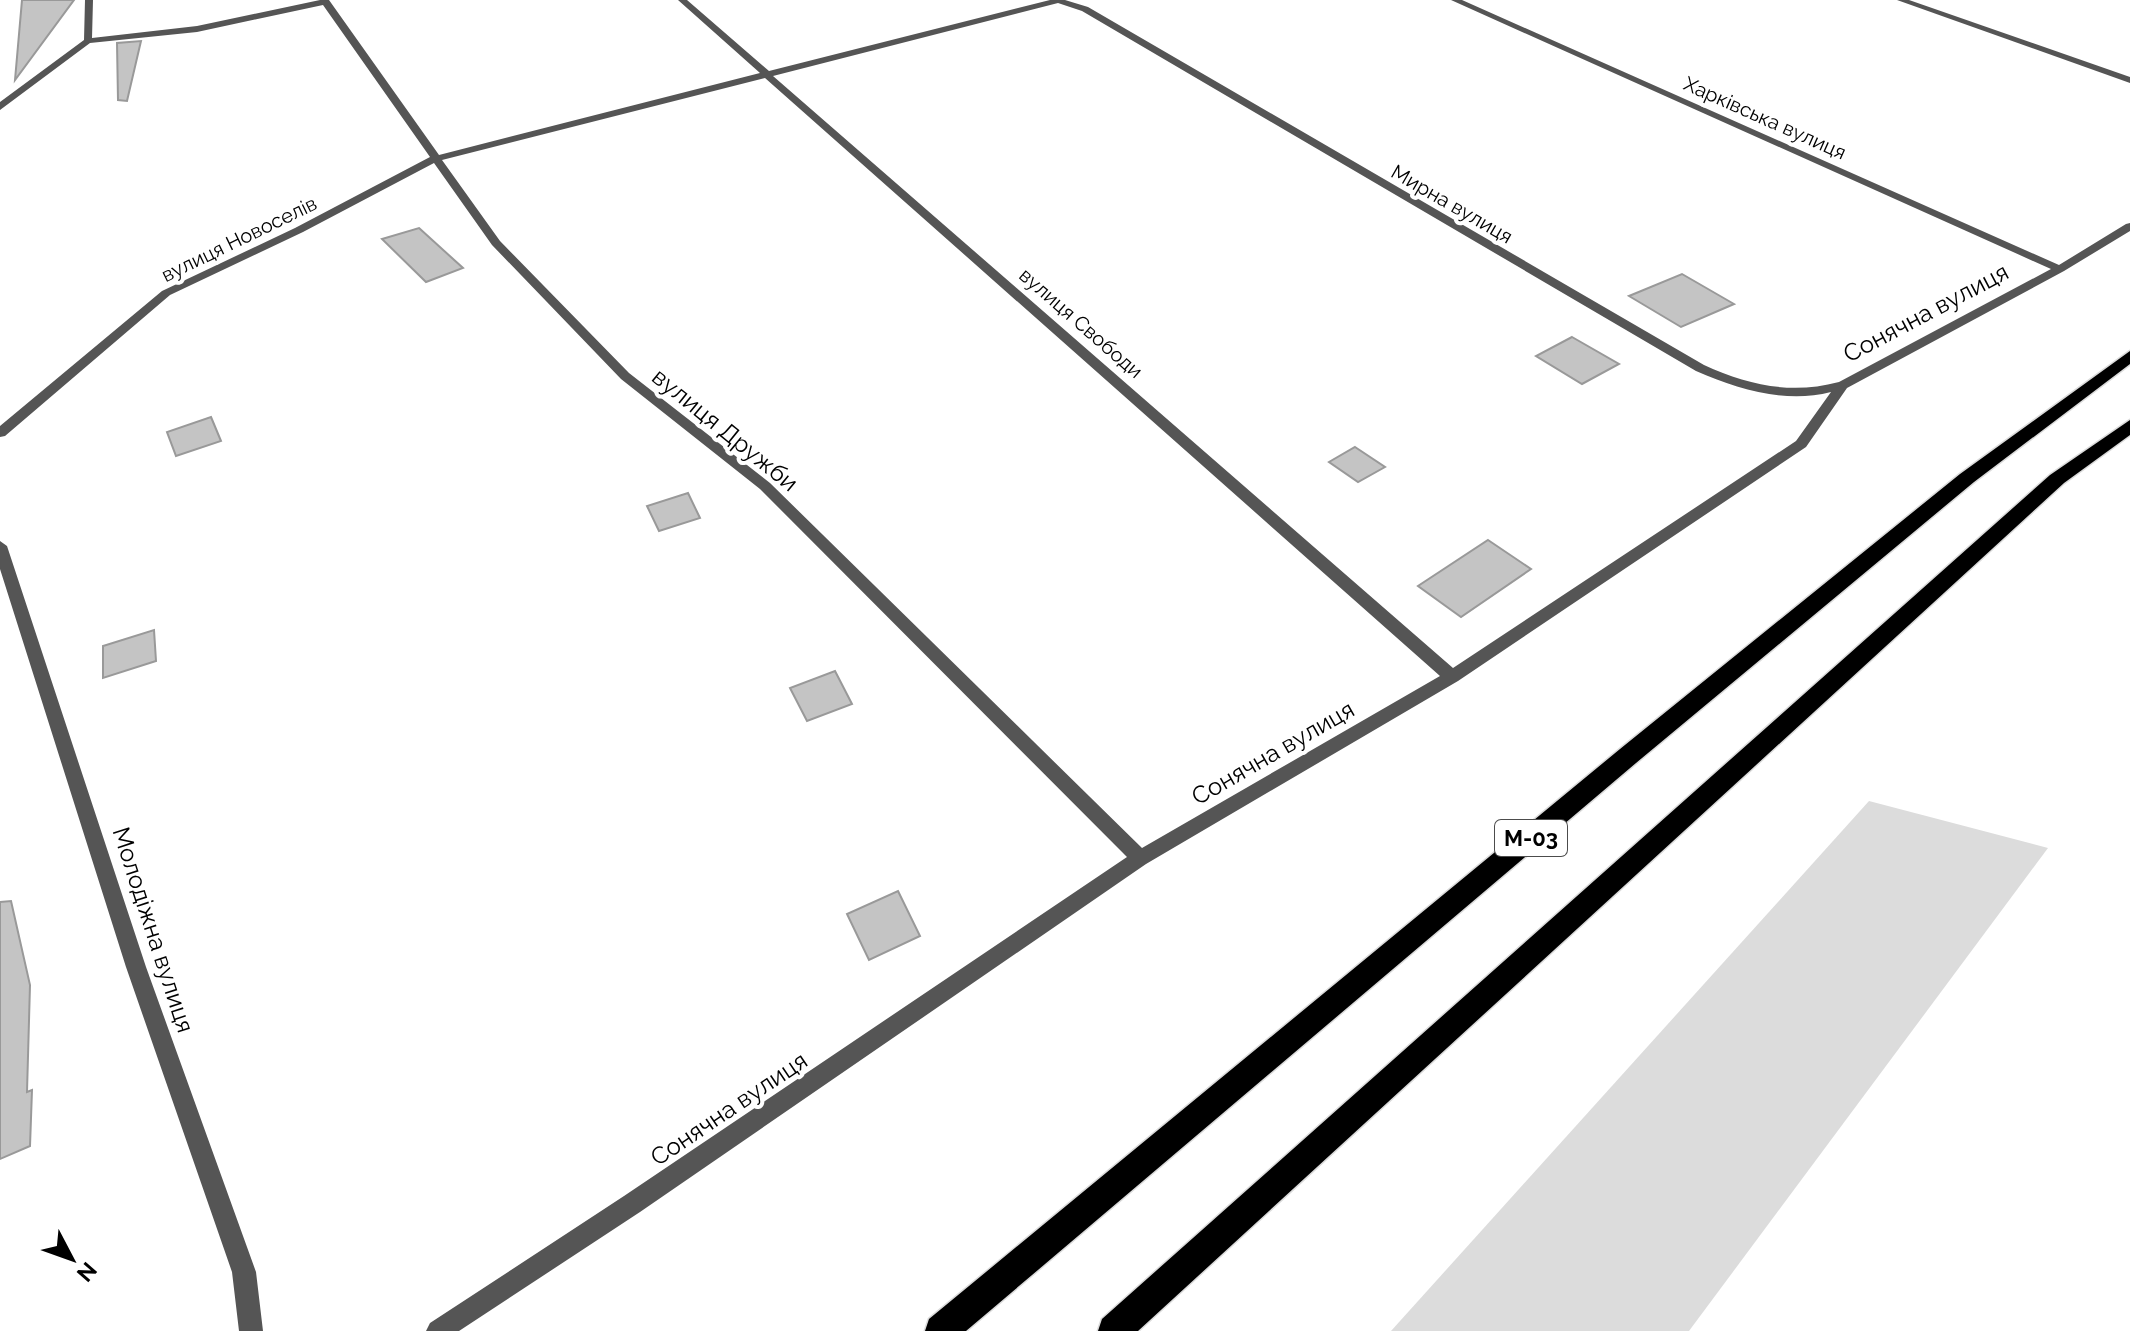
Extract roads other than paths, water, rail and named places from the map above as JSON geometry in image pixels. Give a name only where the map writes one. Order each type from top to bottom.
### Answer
[{"type":"highway","name":"М-03","points":[[941,1331],[1943,497],[2130,356]]},
{"type":"highway","points":[[1114,1331],[2057,479],[2130,426]]},
{"type":"street","points":[[88,41],[89,0]]},
{"type":"street","name":"вулиця Свободи","points":[[682,0],[1452,677]]},
{"type":"street","name":"вулиця Новоселів","points":[[0,433],[166,293],[299,230],[434,159],[1058,0]]},
{"type":"street","name":"Мирна вулиця","points":[[1058,0],[1085,9],[1700,368],[1736,383],[1775,392],[1813,392],[1843,385]]},
{"type":"street","name":"Харківська вулиця","points":[[1455,0],[2060,269]]},
{"type":"street","points":[[1901,0],[2130,80]]},
{"type":"street","points":[[0,107],[88,41],[197,29],[325,1]]},
{"type":"street","name":"вулиця Дружби","points":[[325,1],[496,243],[625,376],[765,486],[1140,858]]},
{"type":"street","name":"Сонячна вулиця","points":[[438,1331],[632,1204],[1140,858],[1452,677],[1801,444],[1843,385],[2060,269],[2130,226]]},
{"type":"street","name":"Молодіжна вулиця","points":[[0,546],[136,967],[244,1272],[251,1331]]}]
